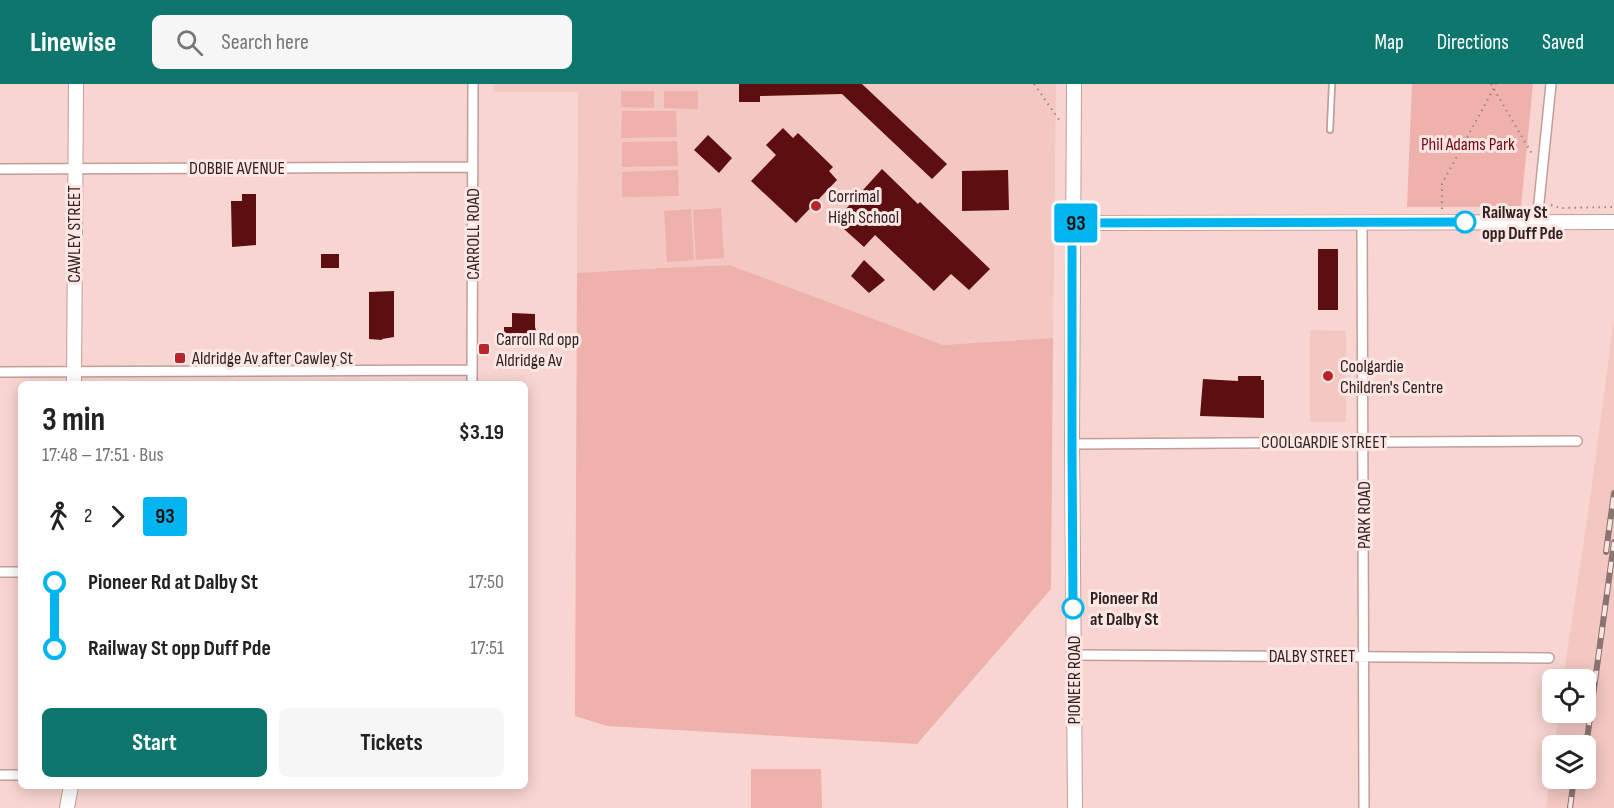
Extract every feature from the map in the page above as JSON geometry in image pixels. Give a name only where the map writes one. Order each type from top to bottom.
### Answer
[{"type":"main road","name":"CAWLEY STREET","points":[[74,378],[76,84]]},
{"type":"main road","name":"PIONEER ROAD","points":[[1074,84],[1072,444],[1075,808]]},
{"type":"main road","points":[[1072,223],[1614,222]]},
{"type":"main road","points":[[67,808],[72,789]]},
{"type":"main road","points":[[73,789],[76,808]]},
{"type":"street","name":"CARROLL ROAD","points":[[472,381],[473,84]]},
{"type":"street","points":[[1537,222],[1551,84]]},
{"type":"street","name":"DOBBIE AVENUE","points":[[0,169],[473,167]]},
{"type":"street","name":"PARK ROAD","points":[[1362,222],[1364,808]]},
{"type":"street","points":[[0,372],[74,378],[472,370]]},
{"type":"street","name":"COOLGARDIE STREET","points":[[1072,444],[1577,441]]},
{"type":"street","points":[[0,572],[18,572]]},
{"type":"street","name":"DALBY STREET","points":[[1074,655],[1550,658]]},
{"type":"street","points":[[0,775],[18,775]]},
{"type":"lane","points":[[1330,130],[1332,84]]},
{"type":"path","points":[[1034,84],[1074,140]]},
{"type":"path","points":[[1491,84],[1542,170]]},
{"type":"path","points":[[1442,222],[1442,184],[1496,84]]},
{"type":"path","points":[[1551,205],[1560,208],[1614,207]]},
{"type":"shaded area","name":"Corrimal High School","points":[[494,84],[1056,84],[1053,338],[943,345],[729,265],[577,273],[578,92],[494,92]]},
{"type":"shaded area","points":[[1614,318],[1614,808],[1546,808],[1548,789],[1596,789],[1596,735],[1556,735],[1558,723],[1596,723],[1596,669],[1565,669]]},
{"type":"shaded area","name":"Coolgardie Children's Centre","points":[[1310,330],[1346,331],[1346,422],[1310,422]]},
{"type":"green space","name":"Phil Adams Park","points":[[1412,84],[1533,84],[1521,207],[1407,207]]},
{"type":"green space","points":[[621,91],[654,91],[654,108],[621,107]]},
{"type":"green space","points":[[664,91],[698,91],[698,109],[664,108]]},
{"type":"green space","points":[[622,111],[676,111],[677,137],[621,138]]},
{"type":"green space","points":[[677,141],[678,166],[622,167],[622,142]]},
{"type":"green space","points":[[678,170],[679,196],[622,197],[622,172]]},
{"type":"green space","points":[[721,208],[724,258],[696,260],[693,210]]},
{"type":"green space","points":[[691,209],[694,260],[667,262],[664,211]]},
{"type":"green space","points":[[729,265],[943,345],[1053,338],[1051,589],[917,744],[607,726],[575,716],[577,273]]},
{"type":"green space","points":[[751,769],[821,769],[822,808],[751,808]]},
{"type":"building","name":"Corrimal High School","points":[[739,84],[862,84],[947,164],[932,179],[842,94],[760,96],[760,102],[739,102]]},
{"type":"building","points":[[783,128],[793,138],[798,133],[833,167],[829,171],[837,180],[796,223],[751,181],[776,155],[766,145]]},
{"type":"building","points":[[708,135],[732,158],[719,173],[694,150]]},
{"type":"building","points":[[882,169],[990,269],[969,290],[951,274],[934,291],[875,235],[864,247],[835,221]]},
{"type":"building","points":[[1008,170],[1009,210],[962,211],[962,171]]},
{"type":"building","points":[[242,194],[256,194],[256,245],[232,247],[231,201],[242,201]]},
{"type":"building","points":[[1318,249],[1338,249],[1338,310],[1318,310]]},
{"type":"building","points":[[321,254],[339,254],[339,268],[321,268]]},
{"type":"building","name":"Corrimal High School","points":[[864,260],[885,280],[869,293],[851,276]]},
{"type":"building","points":[[394,291],[394,337],[382,340],[369,339],[369,292]]},
{"type":"building","points":[[512,313],[535,314],[538,337],[504,338],[504,327],[512,327]]},
{"type":"building","points":[[1238,376],[1261,376],[1261,380],[1264,380],[1264,418],[1200,416],[1203,379],[1238,381]]},
{"type":"railway","points":[[1606,552],[1614,493]]},
{"type":"railway","points":[[1588,735],[1614,542]]},
{"type":"railway","points":[[1570,808],[1573,789]]},
{"type":"bus line","name":"93","points":[[1073,608],[1072,223],[1465,222]]},
{"type":"place","name":"Corrimal High School","points":[[816,206]]},
{"type":"place","name":"Railway St opp Duff Pde","points":[[1465,222]]},
{"type":"place","name":"Carroll Rd opp Aldridge Av","points":[[484,349]]},
{"type":"place","name":"Aldridge Av after Cawley St","points":[[180,358]]},
{"type":"place","name":"Coolgardie Children's Centre","points":[[1328,376]]},
{"type":"place","name":"Pioneer Rd at Dalby St","points":[[1073,608]]}]
